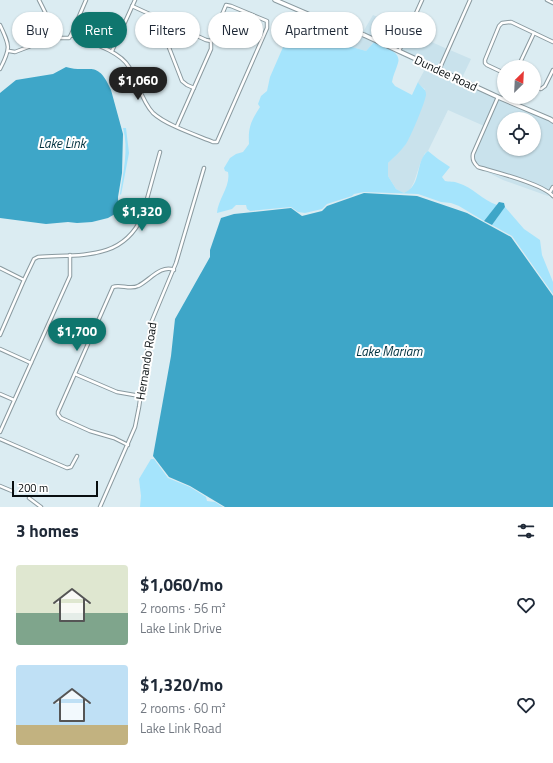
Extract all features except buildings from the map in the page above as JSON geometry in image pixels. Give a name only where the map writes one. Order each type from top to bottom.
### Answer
[{"type":"main road","name":"Dundee Road","points":[[275,0],[317,18],[364,34],[497,97]]},
{"type":"main road","name":"Dundee Road","points":[[514,104],[552,120]]},
{"type":"street","points":[[39,0],[45,12]]},
{"type":"street","points":[[81,12],[86,0]]},
{"type":"street","points":[[112,51],[135,0]]},
{"type":"street","points":[[400,51],[422,0]]},
{"type":"street","points":[[439,70],[470,0]]},
{"type":"street","points":[[547,0],[553,3]]},
{"type":"street","points":[[223,12],[226,4],[246,12]]},
{"type":"street","points":[[132,6],[145,12]]},
{"type":"street","points":[[263,19],[267,21],[267,28],[263,37]]},
{"type":"street","points":[[497,70],[487,65],[485,60],[499,26],[502,23],[510,22],[553,42]]},
{"type":"street","points":[[0,25],[8,42],[8,51],[0,69]]},
{"type":"street","points":[[521,60],[534,33]]},
{"type":"street","points":[[63,38],[68,38],[71,35]]},
{"type":"street","points":[[8,51],[15,52],[25,48]]},
{"type":"street","points":[[104,48],[112,51],[129,66],[150,109],[160,118],[213,142],[217,142],[258,48]]},
{"type":"street","points":[[169,48],[182,81],[194,88]]},
{"type":"street","points":[[177,126],[211,48]]},
{"type":"street","points":[[541,89],[545,86],[553,70]]},
{"type":"street","points":[[497,99],[473,154],[473,162],[478,167],[550,192],[553,196]]},
{"type":"street","points":[[0,335],[34,259],[40,257],[96,254],[106,251],[123,242],[131,235],[138,226],[142,217],[160,152]]},
{"type":"street","name":"Hernando Road","points":[[100,507],[136,423],[151,323],[174,270],[204,168]]},
{"type":"street","points":[[550,192],[553,187]]},
{"type":"street","points":[[0,432],[70,276],[70,255]]},
{"type":"street","points":[[0,268],[24,280]]},
{"type":"street","points":[[128,444],[90,431],[59,417],[58,412],[113,287],[116,286],[127,288],[138,286],[162,270],[170,268],[174,270]]},
{"type":"street","points":[[0,349],[31,363]]},
{"type":"street","points":[[75,374],[117,392],[140,396]]},
{"type":"street","points":[[0,394],[14,400]]},
{"type":"street","points":[[0,438],[66,468],[71,466],[77,456]]},
{"type":"street","points":[[0,486],[12,492]]},
{"type":"street","points":[[29,498],[41,507]]},
{"type":"shaded area","points":[[371,18],[371,36],[363,32]]},
{"type":"shaded area","points":[[363,37],[371,41],[371,45],[366,51],[356,48],[363,48]]},
{"type":"shaded area","points":[[436,44],[447,49],[439,68],[402,50],[403,48],[436,48]]},
{"type":"shaded area","points":[[371,45],[371,48],[386,48],[394,52],[398,59],[392,82],[395,86],[412,95],[418,82],[425,90],[426,94],[418,119],[406,144],[388,163],[388,176],[396,189],[404,193],[413,186],[424,155],[428,151],[450,167],[442,177],[445,181],[463,185],[497,205],[484,221],[459,206],[441,202],[418,194],[364,192],[327,204],[322,209],[305,213],[298,212],[291,207],[250,211],[247,209],[246,205],[236,205],[232,209],[217,213],[228,182],[228,172],[225,171],[224,168],[230,158],[243,152],[249,144],[249,133],[252,120],[260,107],[258,104],[261,96],[267,91],[270,77],[283,48],[356,48],[366,51]]},
{"type":"shaded area","points":[[386,48],[496,98],[484,126],[448,110],[428,151],[425,153],[410,190],[404,193],[396,189],[388,176],[388,163],[405,145],[415,123],[425,89],[419,85],[418,82],[424,71],[422,67]]},
{"type":"shaded area","points":[[450,50],[471,59],[462,78],[441,69]]},
{"type":"shaded area","points":[[497,103],[511,104],[530,112],[497,112],[497,156],[541,156],[541,117],[553,123],[553,184],[549,190],[479,165],[474,159],[474,155]]},
{"type":"shaded area","points":[[123,128],[126,128],[129,153],[121,195],[125,153],[125,136]]},
{"type":"shaded area","points":[[483,170],[528,185],[549,194],[550,196],[503,180]]},
{"type":"shaded area","points":[[505,207],[524,229],[540,240],[542,255],[553,282],[553,294],[512,236],[492,225]]},
{"type":"shaded area","points":[[151,459],[154,459],[168,478],[190,487],[206,497],[207,501],[215,502],[223,507],[140,507],[141,496],[139,479]]},
{"type":"water","name":"Lake Link","points":[[66,67],[74,69],[92,69],[97,71],[106,80],[111,90],[123,134],[122,173],[118,207],[115,214],[108,218],[92,222],[77,223],[68,222],[46,224],[0,218],[0,93],[16,80],[53,74]]},
{"type":"water","name":"Lake Mariam","points":[[364,193],[417,196],[467,213],[511,237],[553,296],[553,507],[225,507],[190,486],[169,477],[153,456],[171,356],[175,319],[210,257],[210,250],[221,218],[234,214],[291,208],[302,216],[322,211],[327,206]]},
{"type":"water","points":[[499,202],[504,203],[505,207],[492,225],[484,221]]}]
